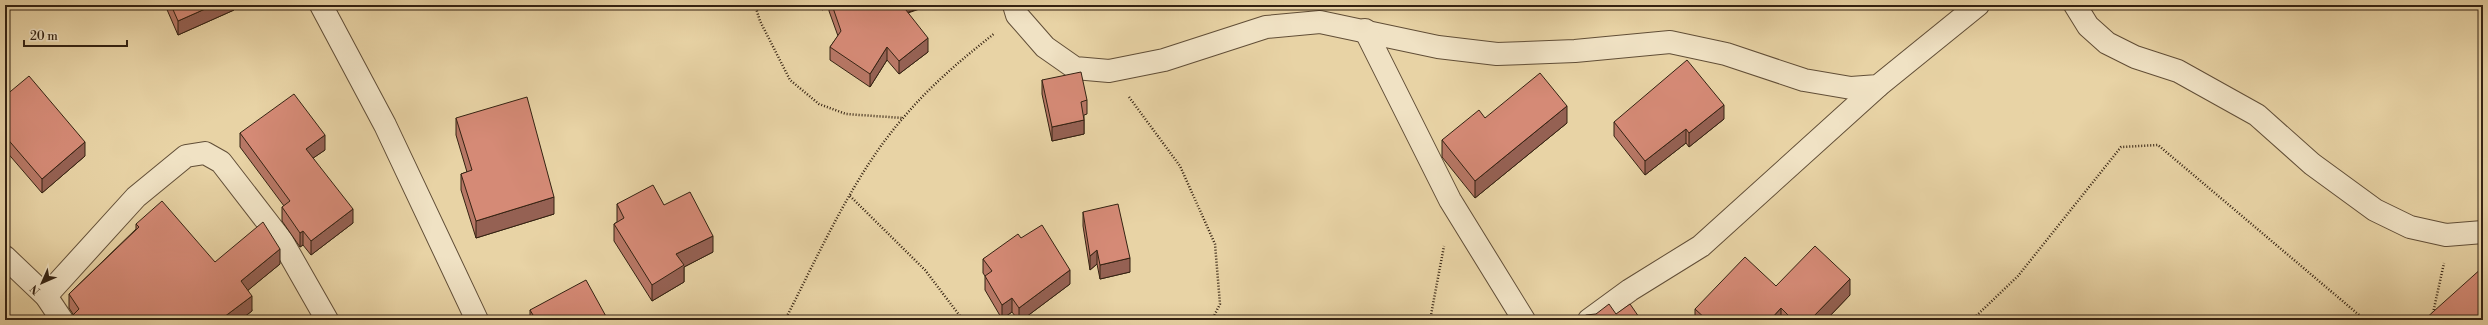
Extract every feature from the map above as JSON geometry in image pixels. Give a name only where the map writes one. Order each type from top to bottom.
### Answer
[{"type":"street","points":[[321,5],[385,125],[477,320]]},
{"type":"street","points":[[1589,320],[1630,290],[1701,246],[1878,86],[1978,5]]},
{"type":"street","points":[[2075,5],[2088,26],[2107,43],[2135,57],[2178,71],[2257,116],[2312,164],[2375,210],[2410,228],[2446,235],[2483,232]]},
{"type":"street","points":[[1015,10],[1045,47],[1075,68],[1109,71],[1164,60],[1266,27],[1320,22],[1365,30],[1438,47],[1497,54],[1575,51],[1670,42],[1726,54],[1804,80],[1851,88],[1878,86]]},
{"type":"street","points":[[1365,30],[1450,200],[1524,320]]},
{"type":"street","points":[[46,296],[136,198],[186,156],[205,153],[220,162],[282,241],[327,320]]},
{"type":"street","points":[[5,257],[46,296],[62,320]]},
{"type":"path","points":[[755,5],[760,21],[790,80],[819,104],[846,114],[903,118]]},
{"type":"path","points":[[785,320],[850,196],[903,118],[950,68],[1015,10]]},
{"type":"path","points":[[1109,71],[1180,166],[1216,244],[1220,304],[1212,320]]},
{"type":"path","points":[[1972,320],[2018,276],[2121,147],[2158,145],[2365,320]]},
{"type":"path","points":[[850,196],[925,270],[963,320]]},
{"type":"path","points":[[1430,320],[1437,294],[1450,200]]},
{"type":"path","points":[[2429,320],[2433,314],[2443,274],[2446,235]]},
{"type":"building","points":[[171,5],[214,5],[178,21]]},
{"type":"building","points":[[832,5],[902,5],[928,38],[899,61],[887,47],[870,74],[830,47],[841,31]]},
{"type":"building","points":[[1687,60],[1724,105],[1689,133],[1686,129],[1645,161],[1614,122]]},
{"type":"building","points":[[1081,72],[1087,100],[1081,102],[1084,120],[1052,127],[1042,80]]},
{"type":"building","points":[[1540,73],[1567,106],[1475,181],[1442,140],[1479,110],[1485,118]]},
{"type":"building","points":[[29,76],[85,142],[42,179],[5,136],[5,96]]},
{"type":"building","points":[[294,94],[325,135],[306,149],[353,209],[311,241],[303,231],[300,233],[282,207],[290,201],[240,133]]},
{"type":"building","points":[[527,97],[554,197],[476,221],[461,174],[472,170],[456,118]]},
{"type":"building","points":[[653,185],[664,205],[690,192],[713,236],[676,254],[684,265],[652,285],[614,224],[624,218],[617,204]]},
{"type":"building","points":[[162,201],[215,262],[263,222],[280,249],[241,281],[252,296],[220,320],[77,320],[73,315],[79,309],[69,294],[139,227],[136,224]]},
{"type":"building","points":[[1118,204],[1130,258],[1100,265],[1097,250],[1090,256],[1083,212]]},
{"type":"building","points":[[1042,225],[1070,270],[1019,308],[1012,298],[1002,305],[985,276],[992,271],[983,259],[1018,234],[1021,238]]},
{"type":"building","points":[[1815,246],[1850,279],[1810,320],[1793,320],[1781,308],[1770,320],[1707,320],[1695,309],[1745,257],[1776,286]]},
{"type":"building","points":[[2483,267],[2483,320],[2424,320]]},
{"type":"building","points":[[586,280],[608,320],[536,320],[530,310]]},
{"type":"building","points":[[1609,304],[1616,314],[1630,304],[1641,320],[1579,320],[1586,315],[1596,314]]}]
